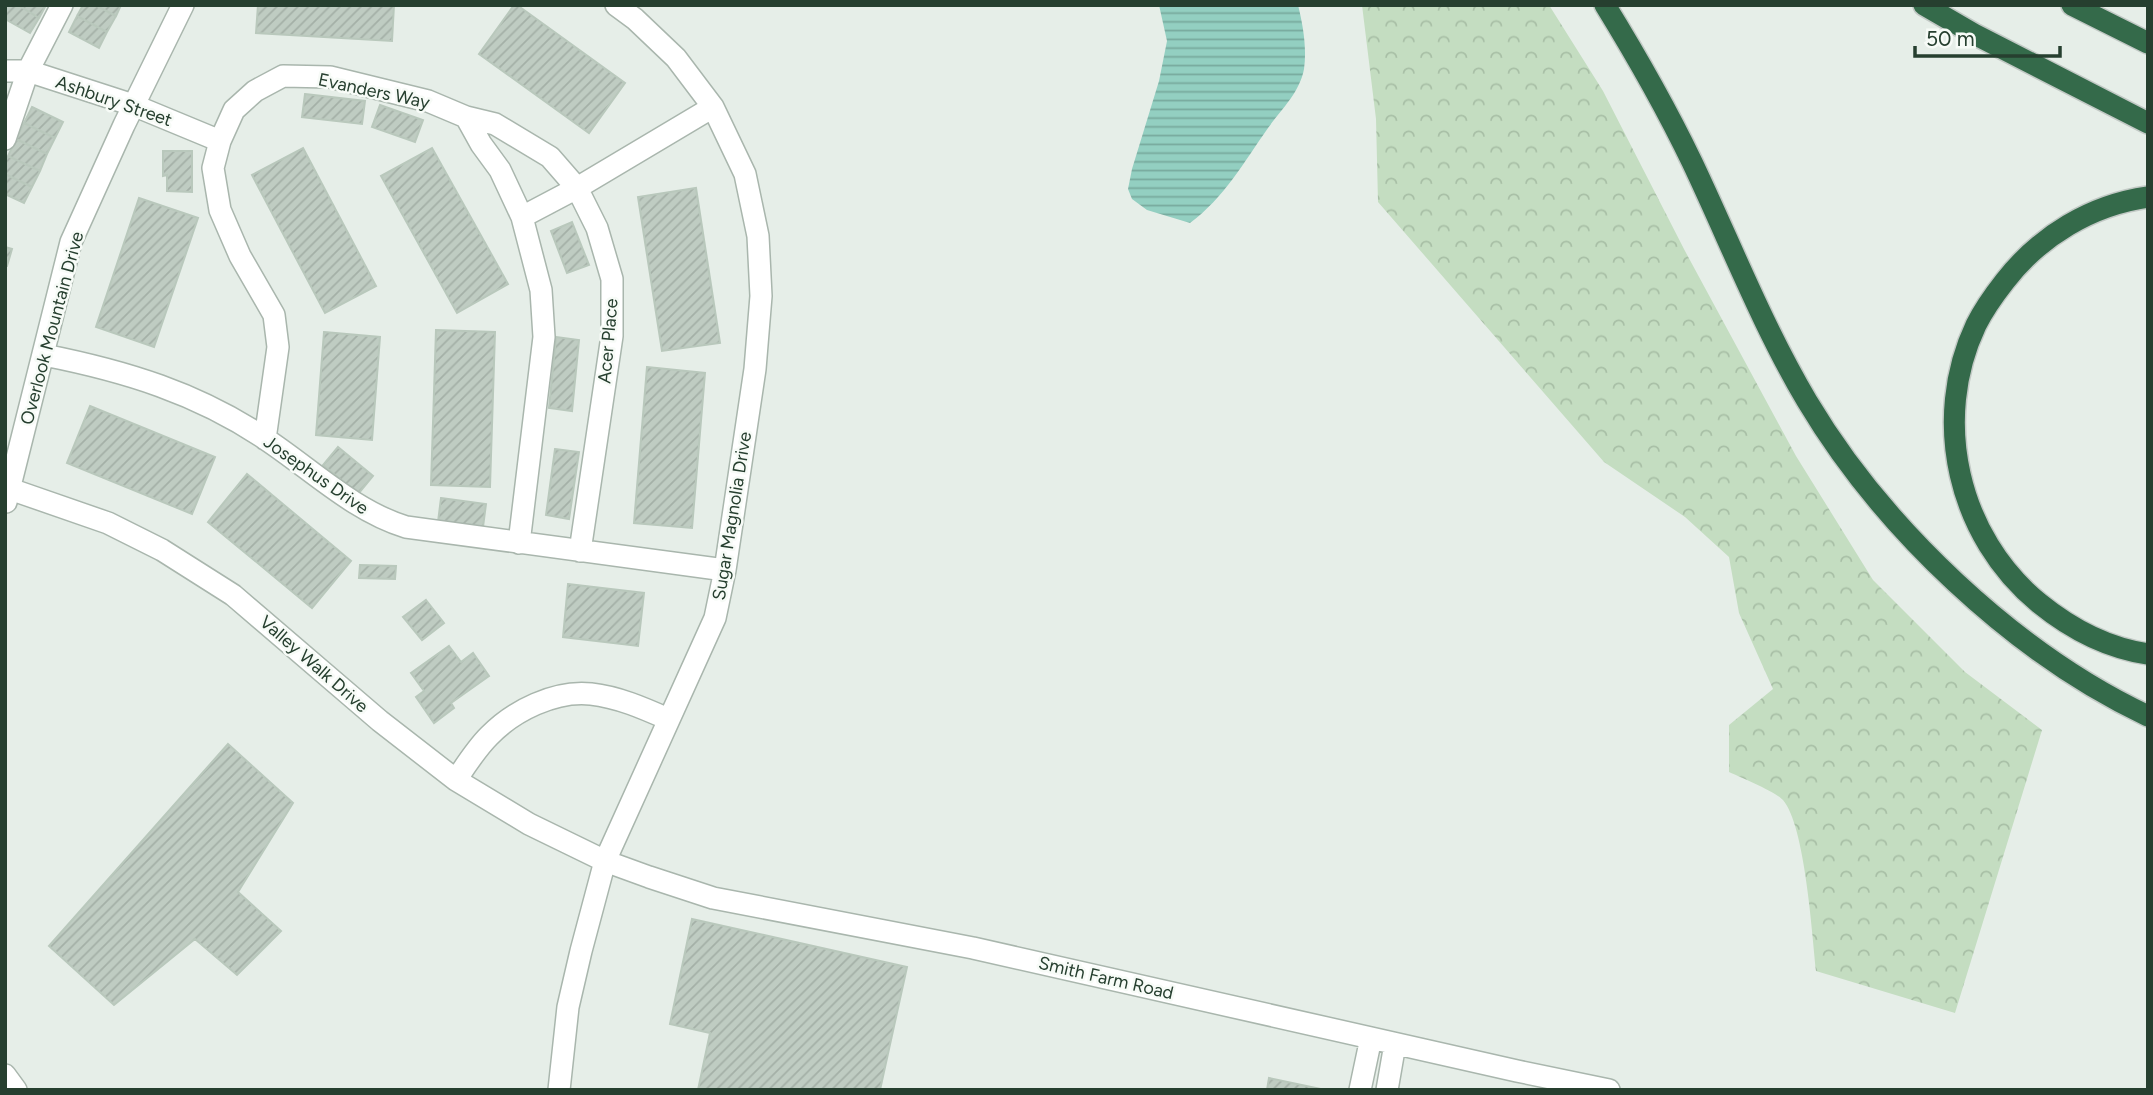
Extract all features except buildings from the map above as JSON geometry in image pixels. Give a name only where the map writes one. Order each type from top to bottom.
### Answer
[{"type":"highway","points":[[1605,5],[1668,113],[1782,356],[1813,410],[1863,482],[1942,569],[1995,617],[2067,670],[2148,716]]},
{"type":"highway","points":[[1924,5],[1999,47],[2148,123]]},
{"type":"highway","points":[[2072,5],[2148,43]]},
{"type":"highway","points":[[2148,197],[2114,205],[2064,228],[2034,248],[2013,271],[1976,324],[1966,350],[1953,419],[1962,486],[1973,517],[2004,569],[2027,594],[2054,616],[2080,632],[2111,645],[2148,654]]},
{"type":"street","points":[[5,139],[28,71],[62,5]]},
{"type":"street","name":"Overlook Mountain Drive","points":[[8,496],[71,242],[133,105],[183,5]]},
{"type":"street","name":"Sugar Magnolia Drive","points":[[559,1090],[568,1007],[605,861],[715,618],[725,570],[755,369],[761,296],[758,236],[745,174],[713,107],[676,58],[616,5]]},
{"type":"street","name":"Ashbury Street","points":[[5,71],[28,71],[133,105],[220,141]]},
{"type":"street","name":"Evanders Way","points":[[265,439],[278,347],[274,315],[240,256],[220,210],[214,168],[220,141],[234,110],[255,91],[283,76],[330,77],[428,101],[466,117]]},
{"type":"street","points":[[522,217],[577,188],[713,107]]},
{"type":"street","points":[[466,117],[500,170],[522,217],[541,290],[544,337],[519,543]]},
{"type":"street","name":"Acer Place","points":[[466,117],[495,124],[550,157],[577,188],[597,228],[612,279],[612,336],[580,551]]},
{"type":"street","name":"Josephus Drive","points":[[44,355],[97,366],[159,384],[211,407],[265,439],[383,520],[406,527],[725,570]]},
{"type":"street","name":"Valley Walk Drive","points":[[8,496],[108,523],[162,550],[233,595],[380,721],[456,780],[529,824],[605,861]]},
{"type":"street","points":[[456,780],[498,728],[529,707],[550,699],[589,694],[626,702],[668,719]]},
{"type":"street","name":"Smith Farm Road","points":[[605,861],[713,898],[973,948],[1609,1090]]},
{"type":"street","points":[[1360,1090],[1371,1038]]},
{"type":"street","points":[[1387,1090],[1395,1044]]},
{"type":"street","points":[[5,1075],[16,1090]]},
{"type":"green space","points":[[1362,5],[1549,5],[1603,91],[1685,251],[1796,456],[1873,580],[1965,672],[2042,730],[1955,1013],[1816,971],[1806,881],[1791,813],[1779,797],[1729,772],[1729,725],[1773,689],[1739,613],[1729,557],[1685,517],[1604,462],[1378,202],[1376,119]]},
{"type":"shaded area","points":[[1159,5],[1298,5],[1303,29],[1304,69],[1294,93],[1223,191],[1190,223],[1147,210],[1132,199],[1128,189],[1159,81],[1167,41]]}]
